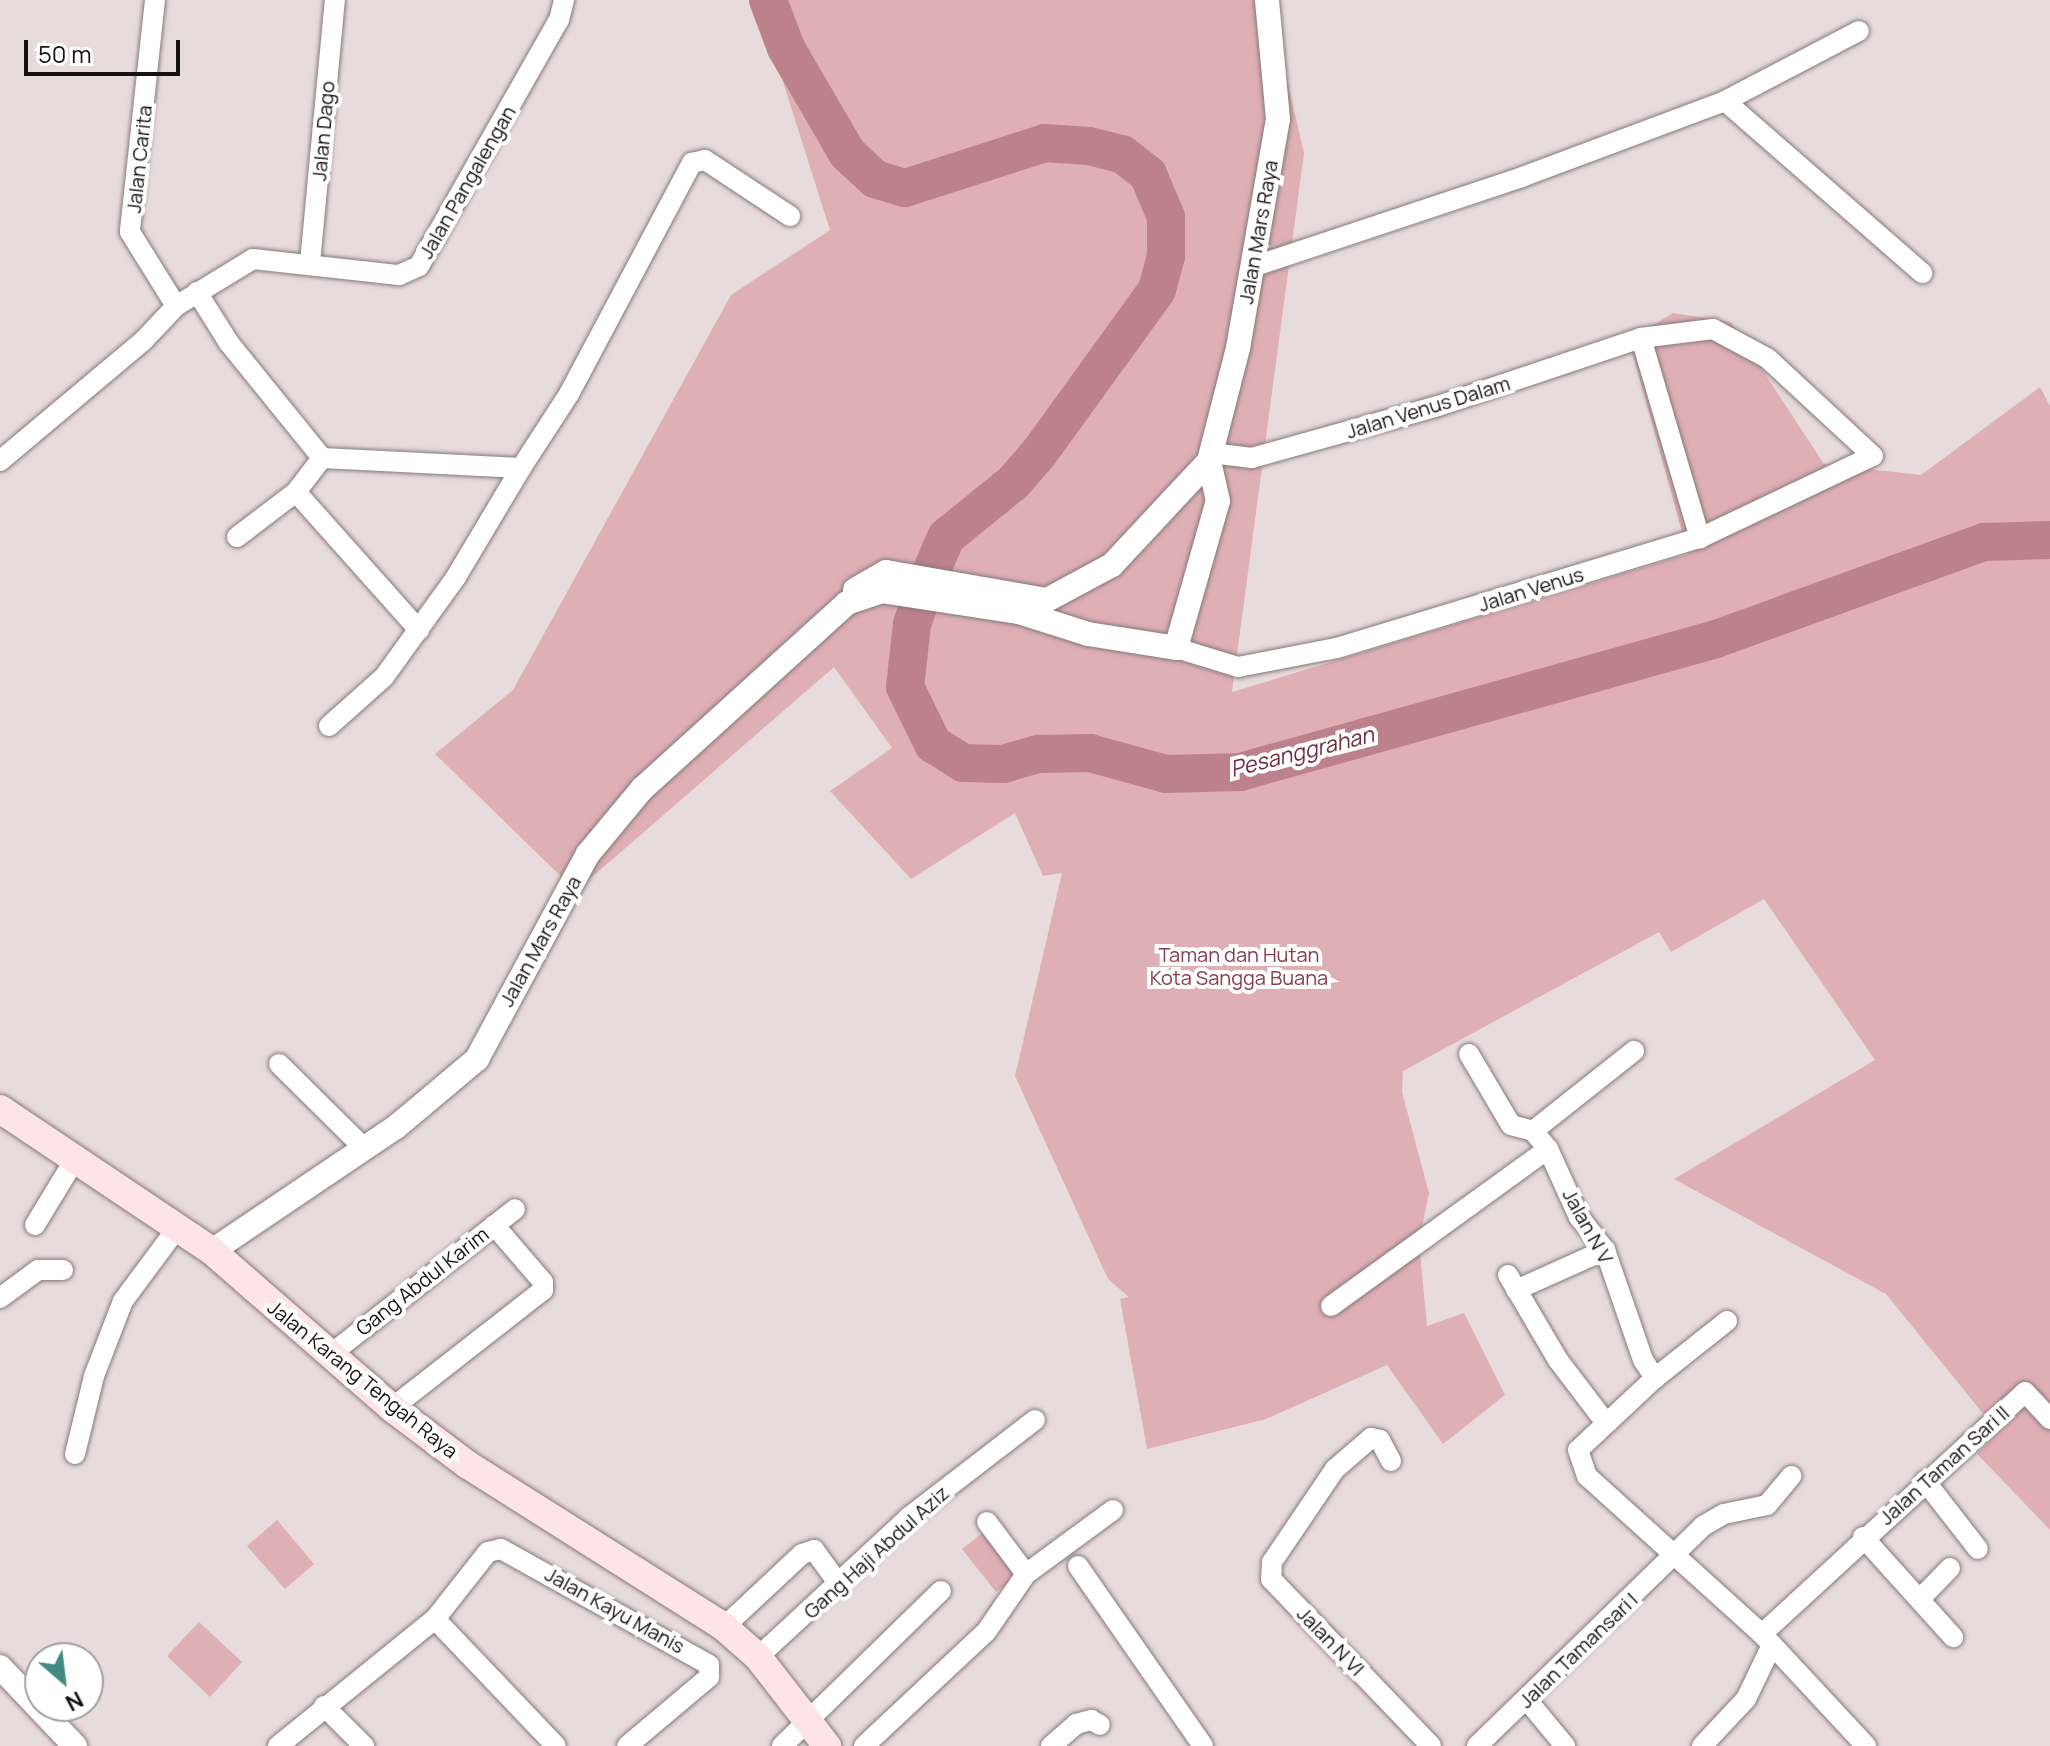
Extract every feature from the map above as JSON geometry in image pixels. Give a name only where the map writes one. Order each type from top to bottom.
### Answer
[{"type":"main road","name":"Jalan Karang Tengah Raya","points":[[0,1109],[77,1156],[178,1227],[223,1244],[248,1283],[392,1408],[531,1509],[724,1627],[758,1657],[827,1746]]},
{"type":"street","name":"Jalan Carita","points":[[155,0],[130,232],[176,306]]},
{"type":"street","name":"Jalan Dago","points":[[310,263],[335,0]]},
{"type":"street","name":"Jalan Pangalengan","points":[[0,461],[144,340],[176,306],[253,259],[399,275],[419,266],[559,20],[564,0]]},
{"type":"street","name":"Jalan Mars Raya","points":[[223,1244],[365,1149],[477,1059],[588,854],[642,789],[847,603],[883,581],[960,596],[1088,634],[1176,648],[1218,501],[1210,457],[1238,348],[1278,119],[1272,2]]},
{"type":"street","points":[[1252,267],[1522,177],[1725,101],[1859,31]]},
{"type":"street","points":[[1725,101],[1922,273]]},
{"type":"street","points":[[329,726],[384,677],[419,630],[569,394],[692,163],[705,160],[790,216]]},
{"type":"street","points":[[197,292],[229,343],[322,458],[521,468]]},
{"type":"street","name":"Jalan Venus Dalam","points":[[1210,457],[1252,458],[1438,406],[1641,338],[1713,329],[1767,358],[1873,456]]},
{"type":"street","points":[[1641,338],[1700,538]]},
{"type":"street","name":"Jalan Venus","points":[[1176,648],[1238,667],[1337,648],[1700,538],[1873,456]]},
{"type":"street","name":"Jalan Mars Raya","points":[[960,596],[1047,600],[1100,574],[1210,457]]},
{"type":"street","points":[[237,537],[296,492],[322,458]]},
{"type":"street","points":[[296,492],[419,630]]},
{"type":"street","points":[[1533,1131],[1634,1051]]},
{"type":"street","name":"Jalan N V","points":[[1469,1054],[1511,1125],[1533,1131],[1548,1149],[1579,1217],[1605,1250],[1643,1360],[1655,1378]]},
{"type":"street","points":[[279,1064],[365,1149]]},
{"type":"street","points":[[1331,1306],[1548,1149]]},
{"type":"street","points":[[35,1225],[77,1156]]},
{"type":"street","name":"Gang Abdul Karim","points":[[331,1354],[515,1209]]},
{"type":"street","points":[[392,1408],[543,1290],[543,1282],[494,1225]]},
{"type":"street","points":[[75,1454],[94,1376],[119,1311],[178,1227]]},
{"type":"street","points":[[1605,1250],[1512,1283],[1558,1360],[1606,1423]]},
{"type":"street","points":[[0,1298],[31,1274],[63,1270]]},
{"type":"street","points":[[1727,1321],[1655,1378],[1578,1450],[1587,1476],[1677,1553],[1767,1639],[1866,1746]]},
{"type":"street","name":"Jalan Taman Sari II","points":[[1767,1639],[1863,1537],[2025,1392],[2050,1419]]},
{"type":"street","name":"Gang Haji Abdul Aziz","points":[[758,1657],[909,1517],[1035,1420]]},
{"type":"street","name":"Jalan N VI","points":[[1391,1461],[1380,1440],[1371,1438],[1335,1469],[1272,1562],[1271,1579],[1431,1746]]},
{"type":"street","name":"Jalan Tamansari I","points":[[1477,1746],[1703,1526],[1724,1514],[1767,1505],[1791,1476]]},
{"type":"street","points":[[1925,1481],[1978,1549]]},
{"type":"street","points":[[864,1746],[986,1632],[1026,1574],[1113,1510]]},
{"type":"street","points":[[987,1522],[1026,1574]]},
{"type":"street","name":"Jalan Taman Sari II","points":[[1863,1537],[1953,1637]]},
{"type":"street","name":"Jalan Kayu Manis","points":[[435,1619],[488,1552],[501,1549],[702,1657],[709,1665],[709,1677],[627,1746]]},
{"type":"street","points":[[724,1627],[802,1554],[814,1550],[839,1584]]},
{"type":"street","points":[[1078,1566],[1203,1746]]},
{"type":"street","points":[[1920,1599],[1950,1568]]},
{"type":"street","points":[[782,1746],[941,1591]]},
{"type":"street","points":[[278,1746],[435,1619],[556,1746]]},
{"type":"street","points":[[1702,1746],[1746,1699],[1767,1639]]},
{"type":"street","points":[[0,1667],[75,1746]]},
{"type":"street","points":[[1527,1700],[1565,1746]]},
{"type":"street","points":[[324,1706],[364,1746]]},
{"type":"street","points":[[1051,1746],[1076,1724],[1091,1720],[1100,1725]]},
{"type":"green space","name":"Taman dan Hutan Kota Sangga Buana","points":[[757,0],[1268,0],[1304,153],[1232,692],[1688,554],[1629,340],[1673,313],[1731,322],[1824,464],[1921,475],[2040,387],[2050,406],[2050,1530],[1977,1454],[1998,1432],[1886,1294],[1674,1179],[1875,1060],[1764,899],[1671,952],[1659,932],[1403,1071],[1402,1092],[1429,1193],[1419,1242],[1427,1326],[1464,1313],[1505,1395],[1443,1444],[1387,1365],[1266,1419],[1147,1449],[1120,1299],[1129,1297],[1108,1279],[1015,1076],[1062,873],[1043,876],[1015,813],[911,879],[830,791],[892,748],[834,667],[576,891],[435,754],[513,690],[731,295],[830,230]]},
{"type":"green space","points":[[277,1520],[314,1564],[285,1589],[247,1546]]},
{"type":"green space","points":[[989,1528],[1023,1572],[996,1592],[962,1549]]},
{"type":"green space","points":[[199,1622],[242,1662],[210,1697],[167,1656]]},
{"type":"waterway","name":"Pesanggrahan","points":[[768,0],[786,48],[847,153],[875,179],[905,188],[1045,143],[1089,146],[1122,154],[1148,174],[1166,217],[1166,256],[1157,290],[1039,453],[1014,482],[946,537],[926,584],[912,624],[905,687],[933,744],[963,763],[1003,764],[1039,754],[1090,753],[1166,774],[1240,772],[1716,639],[1984,542],[2050,540]]}]
